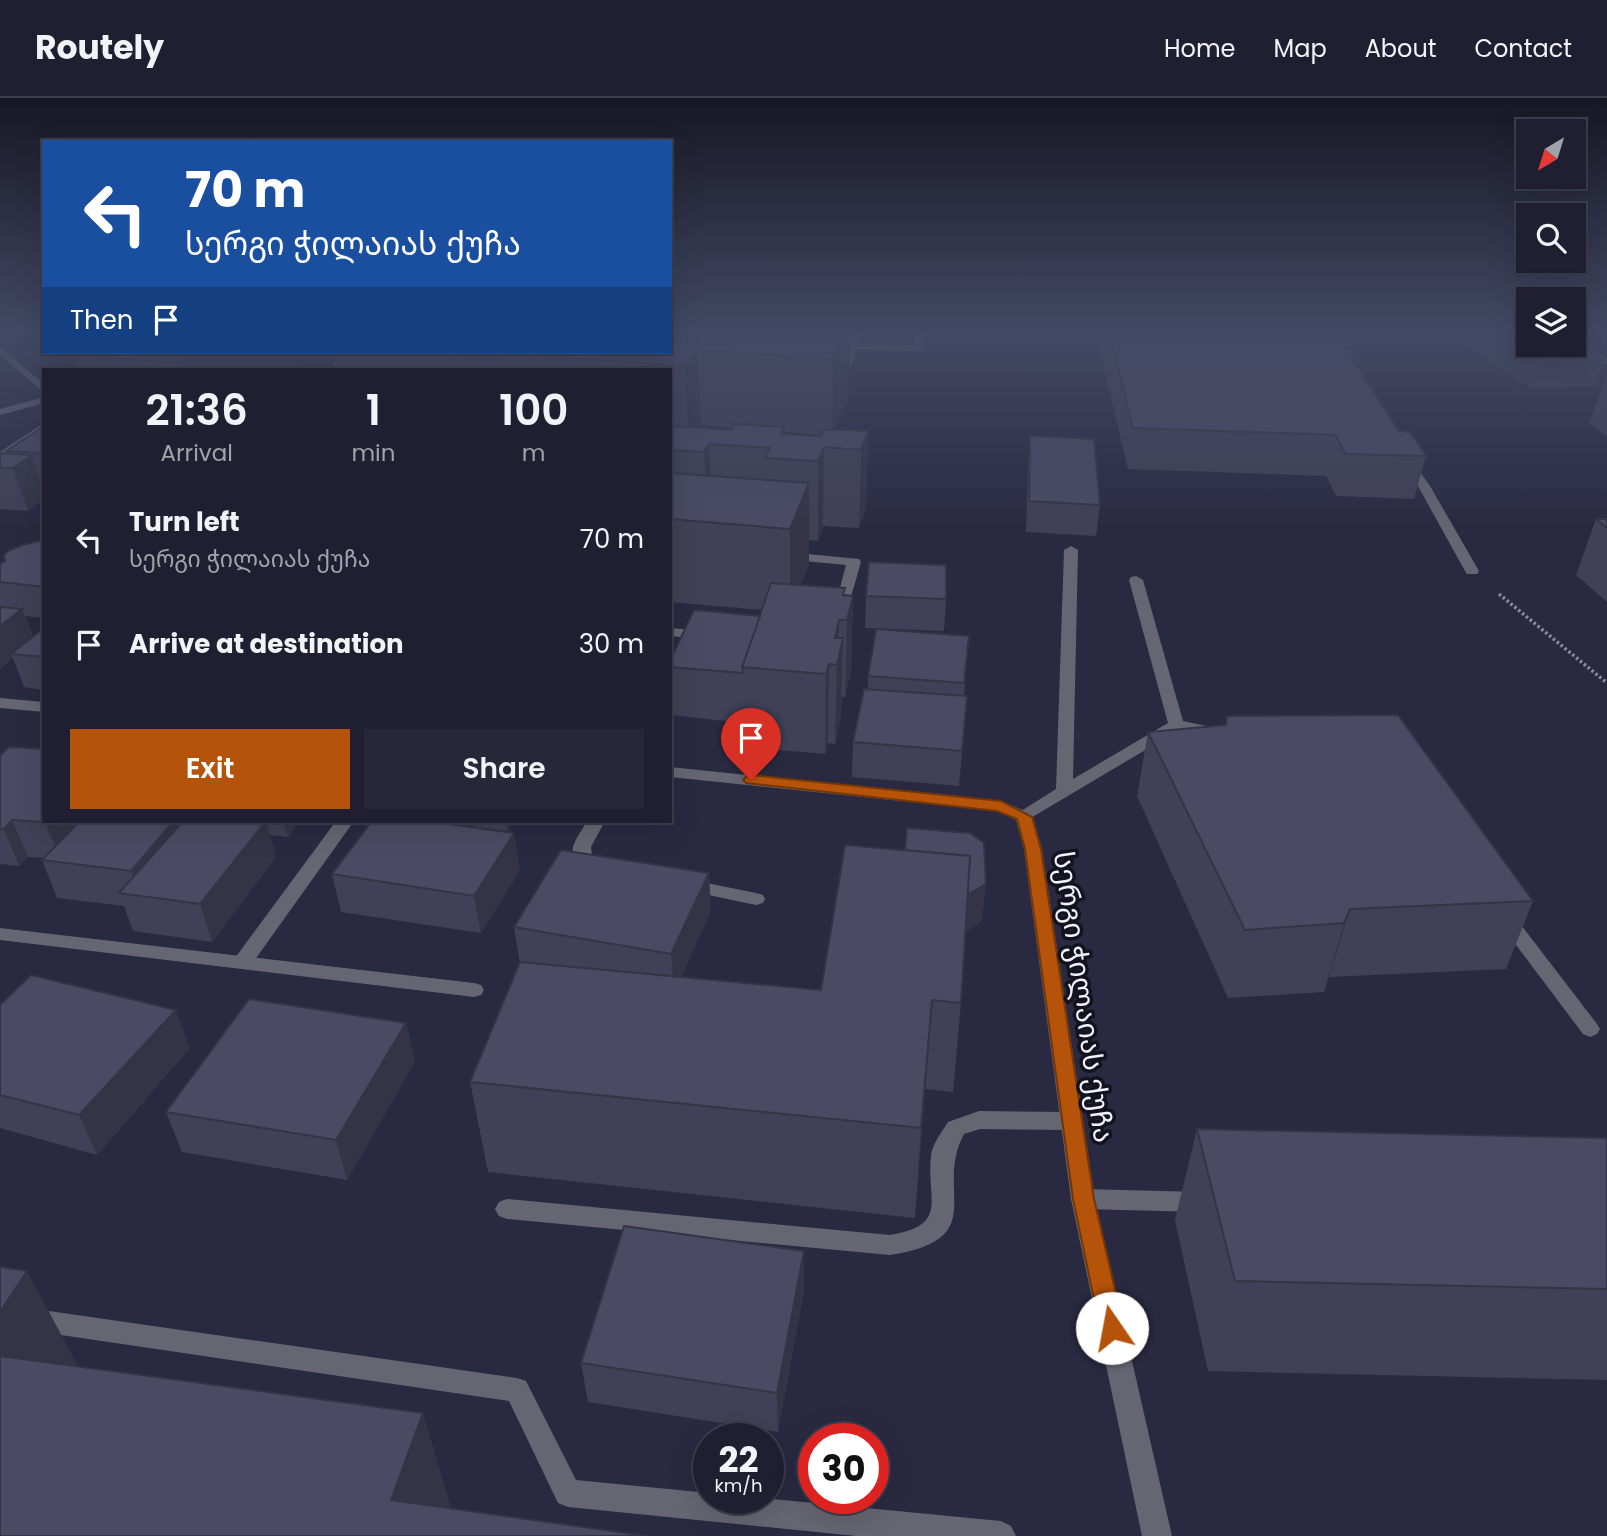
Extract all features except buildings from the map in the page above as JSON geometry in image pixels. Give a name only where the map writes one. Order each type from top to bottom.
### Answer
[{"type":"street","points":[[0,412],[42,401]]},
{"type":"street","points":[[0,457],[41,431]]},
{"type":"street","points":[[1401,452],[1424,486],[1472,570]]},
{"type":"street","points":[[1064,791],[1071,550]]},
{"type":"street","points":[[775,555],[854,562],[834,636]]},
{"type":"street","points":[[1136,580],[1176,725]]},
{"type":"street","points":[[672,632],[724,637]]},
{"type":"street","points":[[0,703],[42,708]]},
{"type":"street","points":[[672,772],[1001,806],[1024,817],[1176,725],[1230,735]]},
{"type":"street","name":"სერგი ჭილაიას ქუჩა","points":[[1024,817],[1033,849],[1083,1199],[1157,1536]]},
{"type":"street","points":[[242,963],[344,823]]},
{"type":"street","points":[[595,823],[582,847],[583,858],[592,866],[622,873]]},
{"type":"street","points":[[663,881],[756,899]]},
{"type":"street","points":[[1492,899],[1590,1029]]},
{"type":"street","points":[[0,934],[474,990]]},
{"type":"street","points":[[507,1209],[890,1245],[914,1242],[931,1236],[939,1224],[944,1194],[943,1153],[956,1128],[979,1120],[1071,1121]]},
{"type":"street","points":[[1083,1199],[1221,1202]]},
{"type":"street","points":[[0,1315],[517,1390],[568,1493],[1001,1536]]},
{"type":"path","points":[[1472,570],[1607,683]]},
{"type":"route","points":[[751,780],[1001,806],[1024,817],[1033,849],[1083,1199],[1112,1328]]}]
